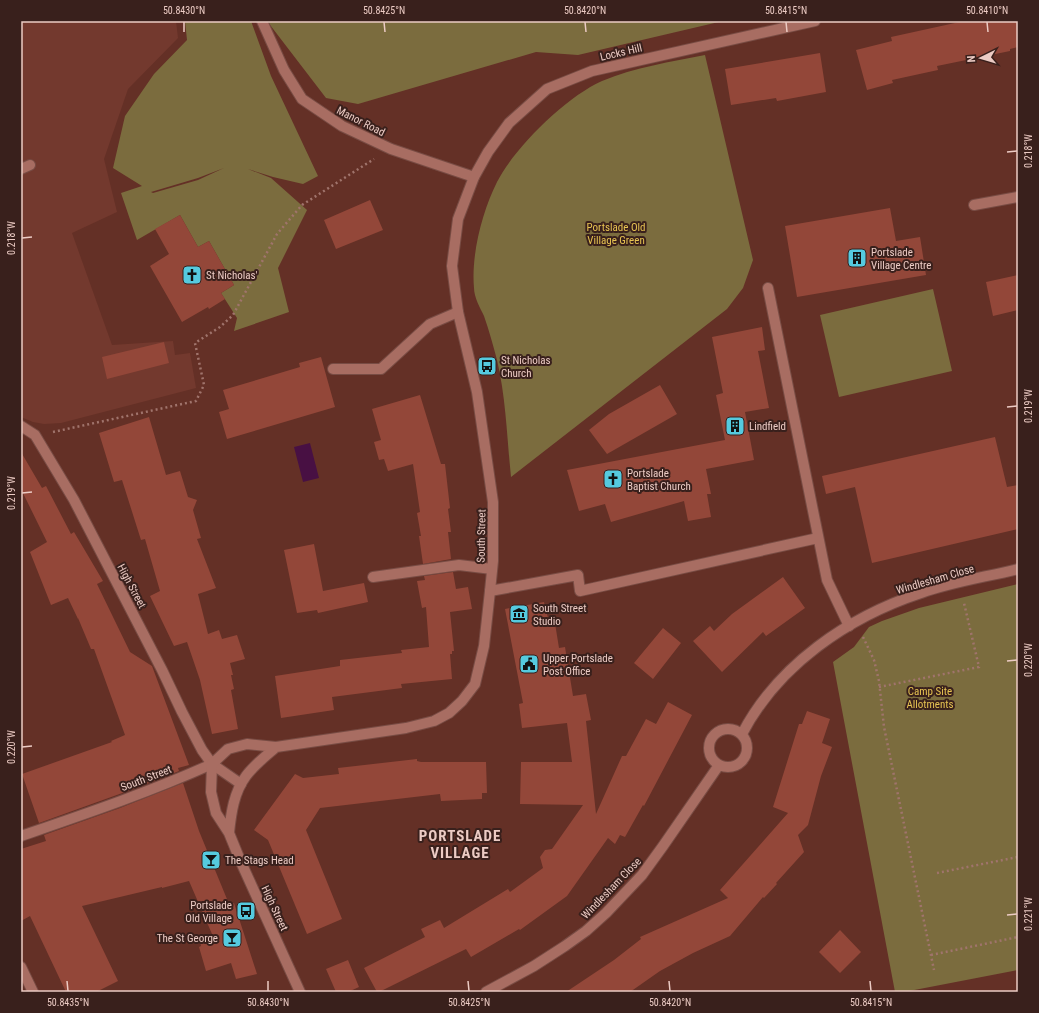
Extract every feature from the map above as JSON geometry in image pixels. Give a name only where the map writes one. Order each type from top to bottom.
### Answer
[{"type":"street","name":"Manor Road","points":[[262,21],[284,70],[302,99],[342,126],[391,149],[474,177]]},
{"type":"street","name":"Locks Hill","points":[[474,177],[488,152],[509,123],[547,89],[592,71],[815,21]]},
{"type":"street","name":"South Street","points":[[21,836],[77,817],[183,777],[212,764],[228,749],[247,744],[276,747],[406,728],[434,721],[449,713],[462,701],[474,684],[484,646],[490,591],[492,569],[493,502],[477,392],[458,312],[452,266],[458,219],[474,177]]},
{"type":"street","points":[[974,205],[1018,197]]},
{"type":"street","points":[[768,288],[827,580],[852,624]]},
{"type":"street","points":[[333,369],[381,369],[430,324],[458,312]]},
{"type":"street","name":"High Street","points":[[21,426],[35,435],[74,500],[202,750],[212,764],[241,784],[231,813],[229,833]]},
{"type":"street","points":[[490,591],[578,574],[580,591],[818,538]]},
{"type":"street","points":[[373,577],[458,565],[492,569]]},
{"type":"street","name":"Windlesham Close","points":[[742,734],[751,717],[766,695],[814,649],[852,624],[873,612],[921,593],[1018,569]]},
{"type":"street","points":[[726,728],[737,730],[742,734],[747,745],[745,757],[737,765],[731,767],[719,765],[711,756],[709,750],[715,734],[726,728]]},
{"type":"street","points":[[241,784],[246,776],[276,747]]},
{"type":"street","name":"High Street","points":[[212,764],[211,792],[216,813],[229,833],[300,992]]},
{"type":"street","name":"Windlesham Close","points":[[486,992],[534,966],[565,946],[586,931],[606,913],[642,875],[664,846],[719,765]]},
{"type":"street","points":[[21,967],[33,992]]},
{"type":"path","points":[[35,435],[196,401],[204,385],[195,343],[220,327],[233,315],[277,234],[302,206],[391,149]]},
{"type":"path","points":[[879,687],[979,667],[964,603]]},
{"type":"path","points":[[852,624],[874,660],[884,727],[934,970]]},
{"type":"path","points":[[937,873],[1018,857]]},
{"type":"path","points":[[931,956],[1018,937]]},
{"type":"shaded area","points":[[21,21],[176,21],[178,38],[128,89],[104,159],[117,212],[72,233],[112,345],[173,341],[175,355],[190,353],[196,388],[61,423],[44,424],[33,422],[21,417]]},
{"type":"shaded area","points":[[310,443],[319,478],[303,482],[294,447]]},
{"type":"green space","points":[[185,21],[251,21],[271,76],[318,176],[303,184],[248,169],[271,178],[307,210],[278,268],[289,312],[234,331],[237,318],[221,293],[234,285],[209,241],[198,247],[180,215],[137,240],[121,193],[142,186],[113,168],[125,116],[154,74],[187,40]],"holes":[[[224,168],[198,180],[153,193],[151,192],[198,178]]]},
{"type":"green space","points":[[267,21],[723,21],[578,55],[536,52],[358,104],[326,98]]},
{"type":"green space","name":"Portslade Old Village Green","points":[[705,55],[753,260],[743,288],[727,309],[511,477],[500,374],[484,316],[474,291],[474,262],[476,248],[482,220],[497,182],[505,168],[516,154],[543,124],[588,88],[627,72],[653,65]]},
{"type":"green space","points":[[933,289],[952,371],[839,397],[820,315]]},
{"type":"green space","name":"Camp Site Allotments","points":[[1018,584],[1018,970],[904,992],[895,992],[833,662],[854,647],[869,627],[882,621],[919,608]]},
{"type":"building","points":[[964,21],[1018,21],[1018,47],[1010,49],[1010,51],[937,66],[938,70],[892,80],[893,83],[867,90],[856,50],[892,41],[891,37]]},
{"type":"building","points":[[820,53],[826,92],[777,101],[776,98],[731,105],[725,69]]},
{"type":"building","points":[[370,200],[383,230],[336,249],[324,220]]},
{"type":"building","name":"Portslade Village Centre","points":[[890,208],[896,241],[920,237],[926,275],[797,297],[785,226]]},
{"type":"building","name":"St Nicholas'","points":[[180,215],[198,247],[209,241],[234,285],[221,293],[225,299],[209,309],[208,307],[182,322],[150,266],[169,254],[155,229]]},
{"type":"building","points":[[1018,275],[1018,310],[993,316],[986,282]]},
{"type":"building","points":[[762,327],[765,350],[758,351],[769,408],[745,412],[754,460],[706,469],[711,494],[707,494],[711,517],[688,521],[684,501],[611,522],[605,504],[579,511],[567,470],[725,440],[716,395],[723,393],[712,337]]},
{"type":"building","points":[[164,342],[169,363],[107,379],[102,357]]},
{"type":"building","points":[[321,357],[335,407],[227,439],[219,412],[229,409],[223,390],[300,367],[299,363]]},
{"type":"building","points":[[660,385],[677,414],[607,454],[589,430],[609,414]]},
{"type":"building","points":[[420,395],[441,464],[445,464],[451,532],[448,532],[451,559],[423,564],[419,536],[421,536],[417,513],[420,512],[413,464],[388,471],[384,459],[379,460],[374,442],[381,440],[372,409]]},
{"type":"building","points":[[149,417],[166,475],[180,471],[188,497],[197,500],[193,510],[201,538],[197,539],[216,588],[198,594],[208,634],[219,630],[222,639],[237,635],[245,659],[230,663],[234,689],[231,690],[238,729],[212,734],[200,680],[187,642],[174,646],[150,596],[160,591],[145,539],[141,540],[122,480],[114,482],[99,433]]},
{"type":"building","points":[[995,437],[1007,487],[1018,485],[1018,529],[872,563],[855,487],[826,494],[822,476]]},
{"type":"building","points":[[21,452],[42,488],[46,486],[71,534],[74,532],[103,581],[97,584],[130,652],[152,666],[189,765],[178,768],[179,771],[139,787],[39,823],[22,774],[112,742],[111,741],[125,735],[94,649],[91,649],[68,598],[51,605],[30,552],[47,542],[21,489]]},
{"type":"building","points":[[314,544],[323,591],[364,583],[368,602],[318,613],[317,610],[297,613],[284,550]]},
{"type":"building","points":[[453,572],[456,589],[468,587],[472,609],[450,612],[454,651],[450,654],[452,679],[401,684],[402,688],[332,697],[334,710],[281,718],[275,676],[340,666],[340,660],[402,653],[401,650],[429,647],[426,607],[422,608],[417,581],[425,580],[424,576]]},
{"type":"building","points":[[783,577],[805,608],[766,636],[763,632],[722,672],[693,641],[710,626],[714,631],[732,614]]},
{"type":"building","points":[[544,602],[548,618],[554,617],[559,648],[565,647],[573,696],[586,694],[591,720],[586,721],[596,814],[622,756],[626,756],[646,719],[656,724],[668,702],[692,715],[644,806],[643,805],[625,837],[620,835],[615,844],[608,838],[567,896],[520,930],[519,929],[471,957],[466,949],[377,992],[364,968],[425,937],[421,929],[440,920],[444,928],[508,889],[510,892],[543,868],[540,857],[545,850],[552,849],[583,805],[520,804],[521,762],[572,762],[567,723],[522,728],[519,704],[523,703],[505,609]]},
{"type":"building","points":[[663,628],[681,643],[653,679],[634,663]]},
{"type":"building","points":[[807,711],[830,719],[822,743],[832,747],[821,776],[808,825],[798,835],[804,852],[776,883],[777,884],[764,898],[763,897],[730,936],[693,953],[660,971],[630,992],[566,992],[614,960],[641,939],[640,937],[728,898],[720,890],[788,813],[773,807],[799,724],[802,724]]},
{"type":"building","points":[[417,759],[417,761],[421,762],[486,762],[487,793],[482,793],[482,799],[441,801],[440,794],[320,808],[306,830],[342,919],[307,934],[268,840],[254,830],[295,774],[303,778],[339,774],[338,768]]},
{"type":"building","points":[[183,783],[199,831],[229,904],[234,903],[257,974],[236,979],[231,963],[206,971],[199,947],[201,946],[200,941],[207,939],[206,936],[212,934],[189,881],[82,906],[118,981],[96,992],[66,992],[30,916],[21,921],[21,849],[46,841],[44,835],[120,808]]},
{"type":"building","points":[[840,930],[861,952],[840,973],[819,952]]},
{"type":"building","points":[[348,960],[359,987],[348,992],[336,992],[326,969]]},
{"type":"place","name":"Portslade Village Centre","points":[[857,258]]},
{"type":"place","name":"St Nicholas'","points":[[192,275]]},
{"type":"place","name":"St Nicholas Church","points":[[487,366]]},
{"type":"place","name":"Lindfield","points":[[735,426]]},
{"type":"place","name":"Portslade Baptist Church","points":[[613,479]]},
{"type":"place","name":"South Street Studio","points":[[519,614]]},
{"type":"place","name":"Upper Portslade Post Office","points":[[529,664]]},
{"type":"place","name":"The Stags Head","points":[[211,860]]},
{"type":"place","name":"Portslade Old Village","points":[[246,911]]},
{"type":"place","name":"The St George","points":[[232,938]]},
{"type":"district","name":"PORTSLADE VILLAGE","points":[[460,844]]}]
